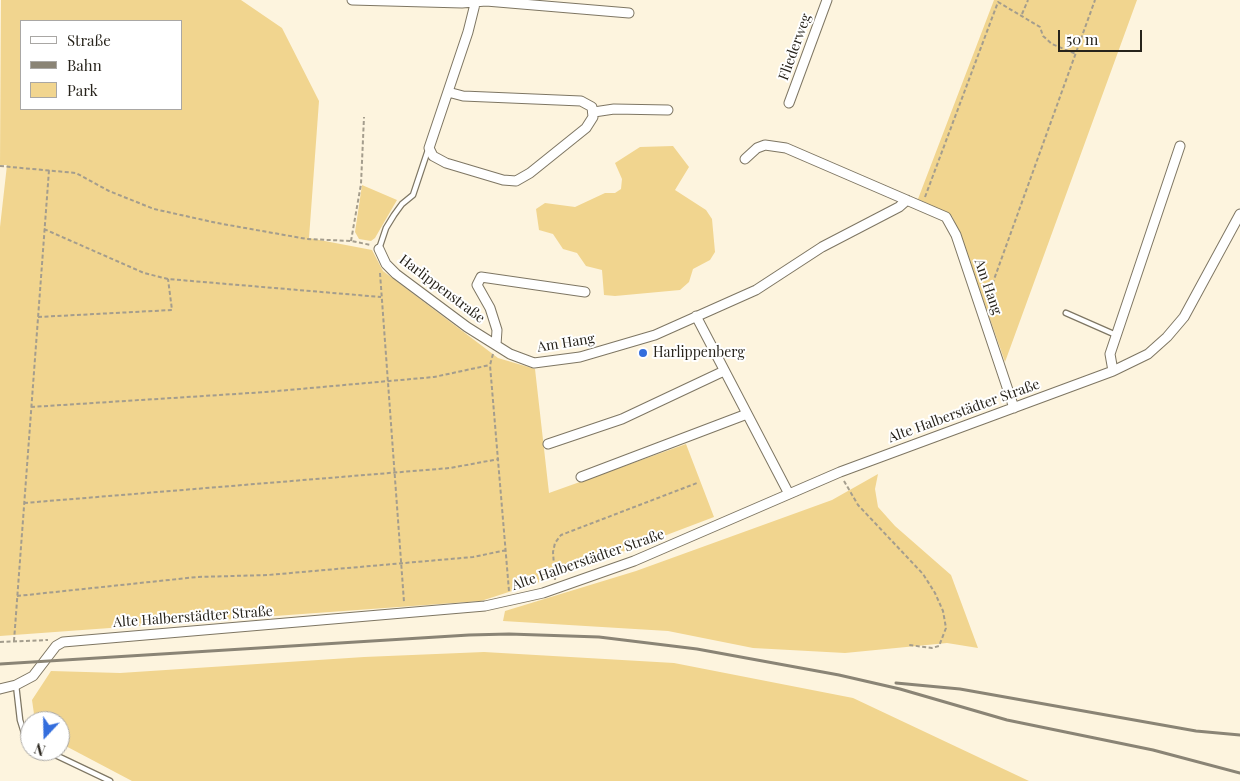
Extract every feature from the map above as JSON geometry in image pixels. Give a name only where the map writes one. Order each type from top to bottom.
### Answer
[{"type":"street","points":[[352,0],[462,3],[475,1],[629,13]]},
{"type":"street","name":"Fliederweg","points":[[789,103],[827,0]]},
{"type":"street","points":[[448,92],[463,96],[581,101],[588,103],[594,112],[593,117],[586,128],[530,173],[516,181],[509,182],[446,163],[433,156],[429,148],[468,32],[475,1]]},
{"type":"street","points":[[594,112],[614,109],[668,110]]},
{"type":"street","name":"Am Hang","points":[[745,159],[757,148],[774,145],[946,217],[950,222],[1014,408]]},
{"type":"street","points":[[1113,370],[1110,354],[1180,146]]},
{"type":"street","name":"Am Hang","points":[[496,345],[510,354],[534,363],[580,357],[655,335],[756,290],[822,247],[898,207],[907,200]]},
{"type":"street","name":"Alte Halberstädter Straße","points":[[63,642],[405,614],[511,602],[558,588],[678,544],[840,472],[1014,408],[1113,370],[1148,354],[1167,337],[1184,317],[1240,214]]},
{"type":"street","name":"Harlippenstraße","points":[[379,249],[386,264],[396,274],[468,327],[496,345]]},
{"type":"street","points":[[496,345],[494,323],[477,285],[481,277],[585,292]]},
{"type":"street","points":[[696,316],[790,494]]},
{"type":"street","points":[[548,444],[622,419],[724,371]]},
{"type":"street","points":[[581,477],[747,414]]},
{"type":"street","points":[[0,689],[16,685],[33,676],[56,646],[63,642]]},
{"type":"lane","points":[[379,249],[386,228],[394,215],[402,204],[414,195],[429,148]]},
{"type":"lane","points":[[1066,313],[1116,335]]},
{"type":"lane","points":[[16,685],[20,720]]},
{"type":"lane","points":[[68,761],[110,781]]},
{"type":"path","points":[[1022,15],[1028,0]]},
{"type":"path","points":[[980,307],[986,302],[1095,0]]},
{"type":"path","points":[[922,206],[998,2],[1040,27],[1043,36],[1052,44],[1076,54]]},
{"type":"path","points":[[352,241],[361,184],[364,117]]},
{"type":"path","points":[[0,166],[76,173],[109,191],[154,209],[307,240],[352,241],[379,249]]},
{"type":"path","points":[[14,641],[49,170]]},
{"type":"path","points":[[44,229],[144,273],[168,279],[381,297]]},
{"type":"path","points":[[380,268],[405,614]]},
{"type":"path","points":[[38,317],[172,310],[168,279]]},
{"type":"path","points":[[496,345],[490,365],[511,602]]},
{"type":"path","points":[[31,407],[266,392],[434,377],[490,365]]},
{"type":"path","points":[[24,503],[450,468],[499,459]]},
{"type":"path","points":[[840,472],[858,505],[922,574],[935,593],[943,611],[946,628],[939,646],[932,648],[909,645]]},
{"type":"path","points":[[558,588],[554,577],[553,552],[555,543],[561,536],[697,483]]},
{"type":"path","points":[[17,596],[197,577],[268,575],[401,564],[473,557],[507,550]]},
{"type":"path","points":[[0,642],[63,642]]},
{"type":"green space","points":[[1,0],[241,0],[282,28],[319,101],[309,238],[372,250],[383,271],[498,358],[535,369],[549,493],[686,444],[714,517],[561,575],[481,601],[0,636],[0,227],[7,165],[0,165]]},
{"type":"green space","points":[[994,0],[1137,0],[1005,362],[961,236],[952,216],[918,199]]},
{"type":"green space","points":[[673,146],[689,167],[675,190],[706,210],[712,219],[715,252],[710,260],[693,269],[689,282],[680,290],[615,296],[604,295],[602,270],[586,266],[577,253],[563,249],[553,234],[539,230],[536,209],[545,203],[575,207],[605,193],[615,193],[621,189],[622,179],[615,163],[640,147]]},
{"type":"green space","points":[[362,185],[397,200],[375,238],[371,241],[359,239],[355,232]]},
{"type":"green space","points":[[878,474],[875,489],[878,507],[895,526],[951,575],[978,648],[947,643],[845,653],[753,648],[668,631],[503,621],[505,611],[636,571],[832,500]]},
{"type":"green space","points":[[484,652],[674,663],[853,698],[1029,781],[132,781],[70,748],[70,711],[34,711],[32,700],[51,671],[120,673],[364,657]]},
{"type":"railway","points":[[0,664],[469,635],[509,634],[599,637],[697,649],[839,675],[900,689],[1007,720],[1153,750],[1240,773]]},
{"type":"railway","points":[[896,683],[960,689],[1196,731],[1240,735]]},
{"type":"place","name":"Harlippenberg","points":[[643,353]]}]
